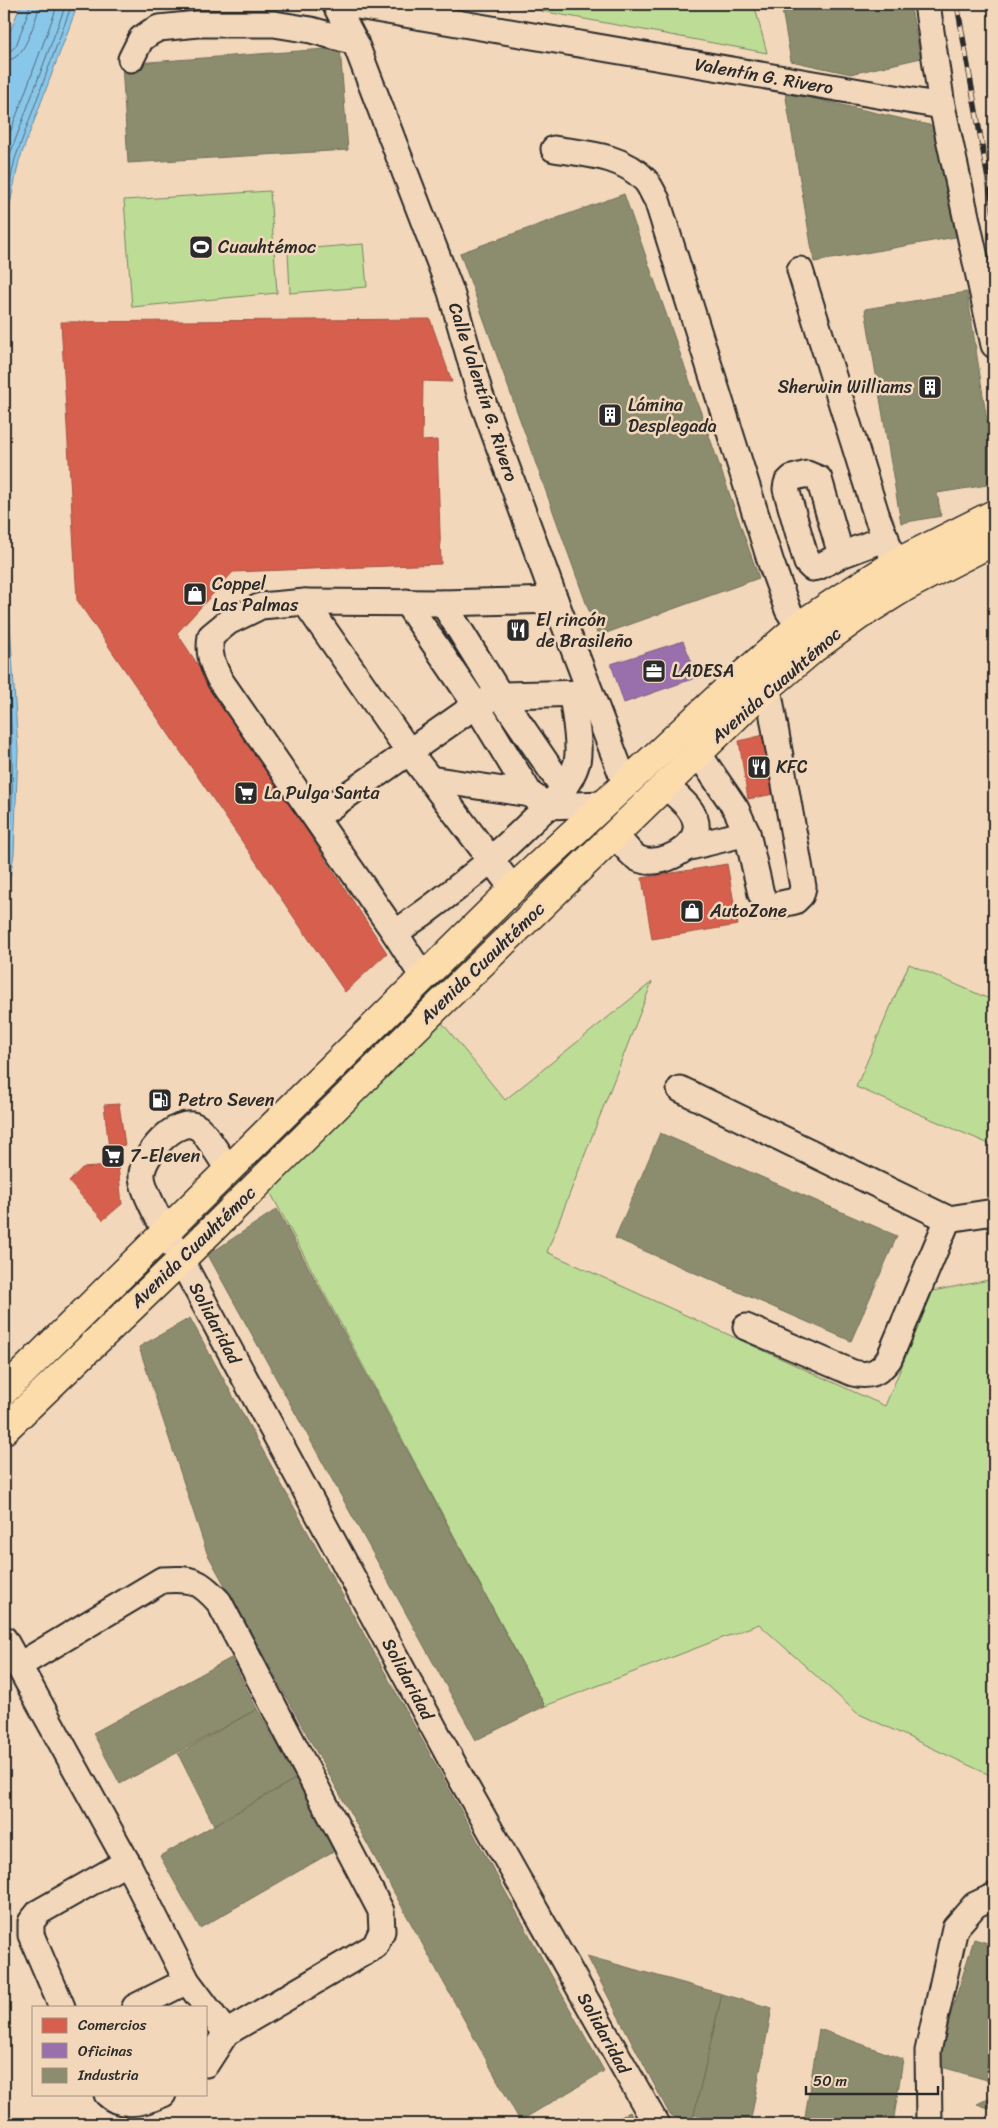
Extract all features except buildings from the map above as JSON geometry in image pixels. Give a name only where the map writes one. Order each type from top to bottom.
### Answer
[{"type":"main road","name":"Avenida Cuauhtémoc","points":[[4,1430],[181,1260],[698,753],[813,649],[853,604],[896,563],[994,514]]},
{"type":"main road","name":"Avenida Cuauhtémoc","points":[[896,563],[994,541]]},
{"type":"main road","name":"Avenida Cuauhtémoc","points":[[4,1390],[423,977],[625,783],[738,679],[799,626],[853,604]]},
{"type":"main road","points":[[594,855],[602,833],[619,814],[624,805],[626,796],[625,783],[644,783],[679,761],[698,753]]},
{"type":"street","name":"Calle Valentín G. Rivero","points":[[335,4],[355,42],[451,292],[480,394],[555,600],[581,694],[625,783]]},
{"type":"street","name":"Valentín G. Rivero","points":[[346,4],[942,106]]},
{"type":"street","points":[[926,4],[942,106],[994,345]]},
{"type":"street","points":[[131,59],[144,36],[159,28],[198,24],[242,13],[274,24],[311,30],[355,42]]},
{"type":"street","points":[[554,149],[605,157],[627,166],[646,180],[657,200],[771,563],[788,610],[813,649]]},
{"type":"street","points":[[800,270],[874,508],[896,563]]},
{"type":"street","points":[[841,555],[896,563]]},
{"type":"street","points":[[423,977],[395,932],[220,680],[208,651],[211,636],[228,622],[262,606],[305,602],[443,603],[555,600]]},
{"type":"street","points":[[305,602],[410,753],[514,889]]},
{"type":"street","points":[[406,602],[476,705],[547,796]]},
{"type":"street","points":[[443,603],[500,695],[547,796]]},
{"type":"street","points":[[698,753],[736,809],[747,833],[761,894],[766,903],[772,906],[795,901],[801,895],[803,887],[768,688]]},
{"type":"street","points":[[316,817],[476,705],[500,695],[581,694],[578,760],[574,770],[547,796],[491,859],[457,889],[395,932]]},
{"type":"street","points":[[430,779],[482,789],[603,804]]},
{"type":"street","points":[[665,785],[690,809],[696,824],[695,836],[686,848]]},
{"type":"street","points":[[615,834],[638,858],[646,861],[656,861],[686,848],[747,833]]},
{"type":"street","points":[[680,1089],[948,1219],[994,1212]]},
{"type":"street","name":"Solidaridad","points":[[229,1170],[199,1127],[189,1124],[180,1125],[147,1157],[142,1168],[142,1177],[147,1193],[181,1260],[462,1780],[656,2124]]},
{"type":"street","points":[[746,1327],[853,1373],[863,1376],[874,1374],[889,1359],[948,1219]]},
{"type":"street","points":[[18,1666],[162,1580],[183,1579],[203,1585],[219,1602],[381,1910],[382,1931],[375,1946],[360,1957],[226,2033],[208,2061]]},
{"type":"street","points":[[4,1638],[127,1862],[187,1981],[206,2006]]},
{"type":"street","points":[[62,2006],[31,1935],[31,1922],[39,1912],[127,1862]]},
{"type":"street","points":[[929,2124],[928,2050],[955,1928],[975,1905],[994,1896]]},
{"type":"street","points":[[137,2006],[187,1981]]},
{"type":"street","points":[[208,2009],[226,2033]]},
{"type":"street","points":[[108,2096],[113,2100],[128,2104],[159,2096]]},
{"type":"green space","points":[[504,4],[754,4],[767,53]]},
{"type":"green space","name":"Cuauhtémoc","points":[[270,191],[277,293],[132,307],[124,200]]},
{"type":"green space","points":[[363,244],[367,287],[290,293],[288,250]]},
{"type":"green space","points":[[909,964],[994,1001],[994,1146],[856,1087]]},
{"type":"green space","points":[[652,982],[547,1252],[885,1406],[933,1291],[994,1279],[994,1777],[857,1713],[759,1624],[545,1706],[268,1188],[439,1019],[505,1100]]},
{"type":"water","points":[[21,4],[78,4],[19,161],[4,233],[4,46]]},
{"type":"water","points":[[4,529],[18,750],[14,854],[4,911]]},
{"type":"railway","points":[[957,4],[994,213]]},
{"type":"place","name":"Cuauhtémoc","points":[[201,247]]},
{"type":"place","name":"Sherwin Williams","points":[[930,387]]},
{"type":"place","name":"Lámina Desplegada","points":[[610,415]]},
{"type":"place","name":"Coppel Las Palmas","points":[[195,594]]},
{"type":"place","name":"El rincón de Brasileño","points":[[518,630]]},
{"type":"place","name":"LADESA","points":[[654,671]]},
{"type":"place","name":"KFC","points":[[759,767]]},
{"type":"place","name":"La Pulga Santa","points":[[246,793]]},
{"type":"place","name":"AutoZone","points":[[692,911]]},
{"type":"place","name":"Petro Seven","points":[[160,1100]]},
{"type":"place","name":"7-Eleven","points":[[113,1156]]}]
